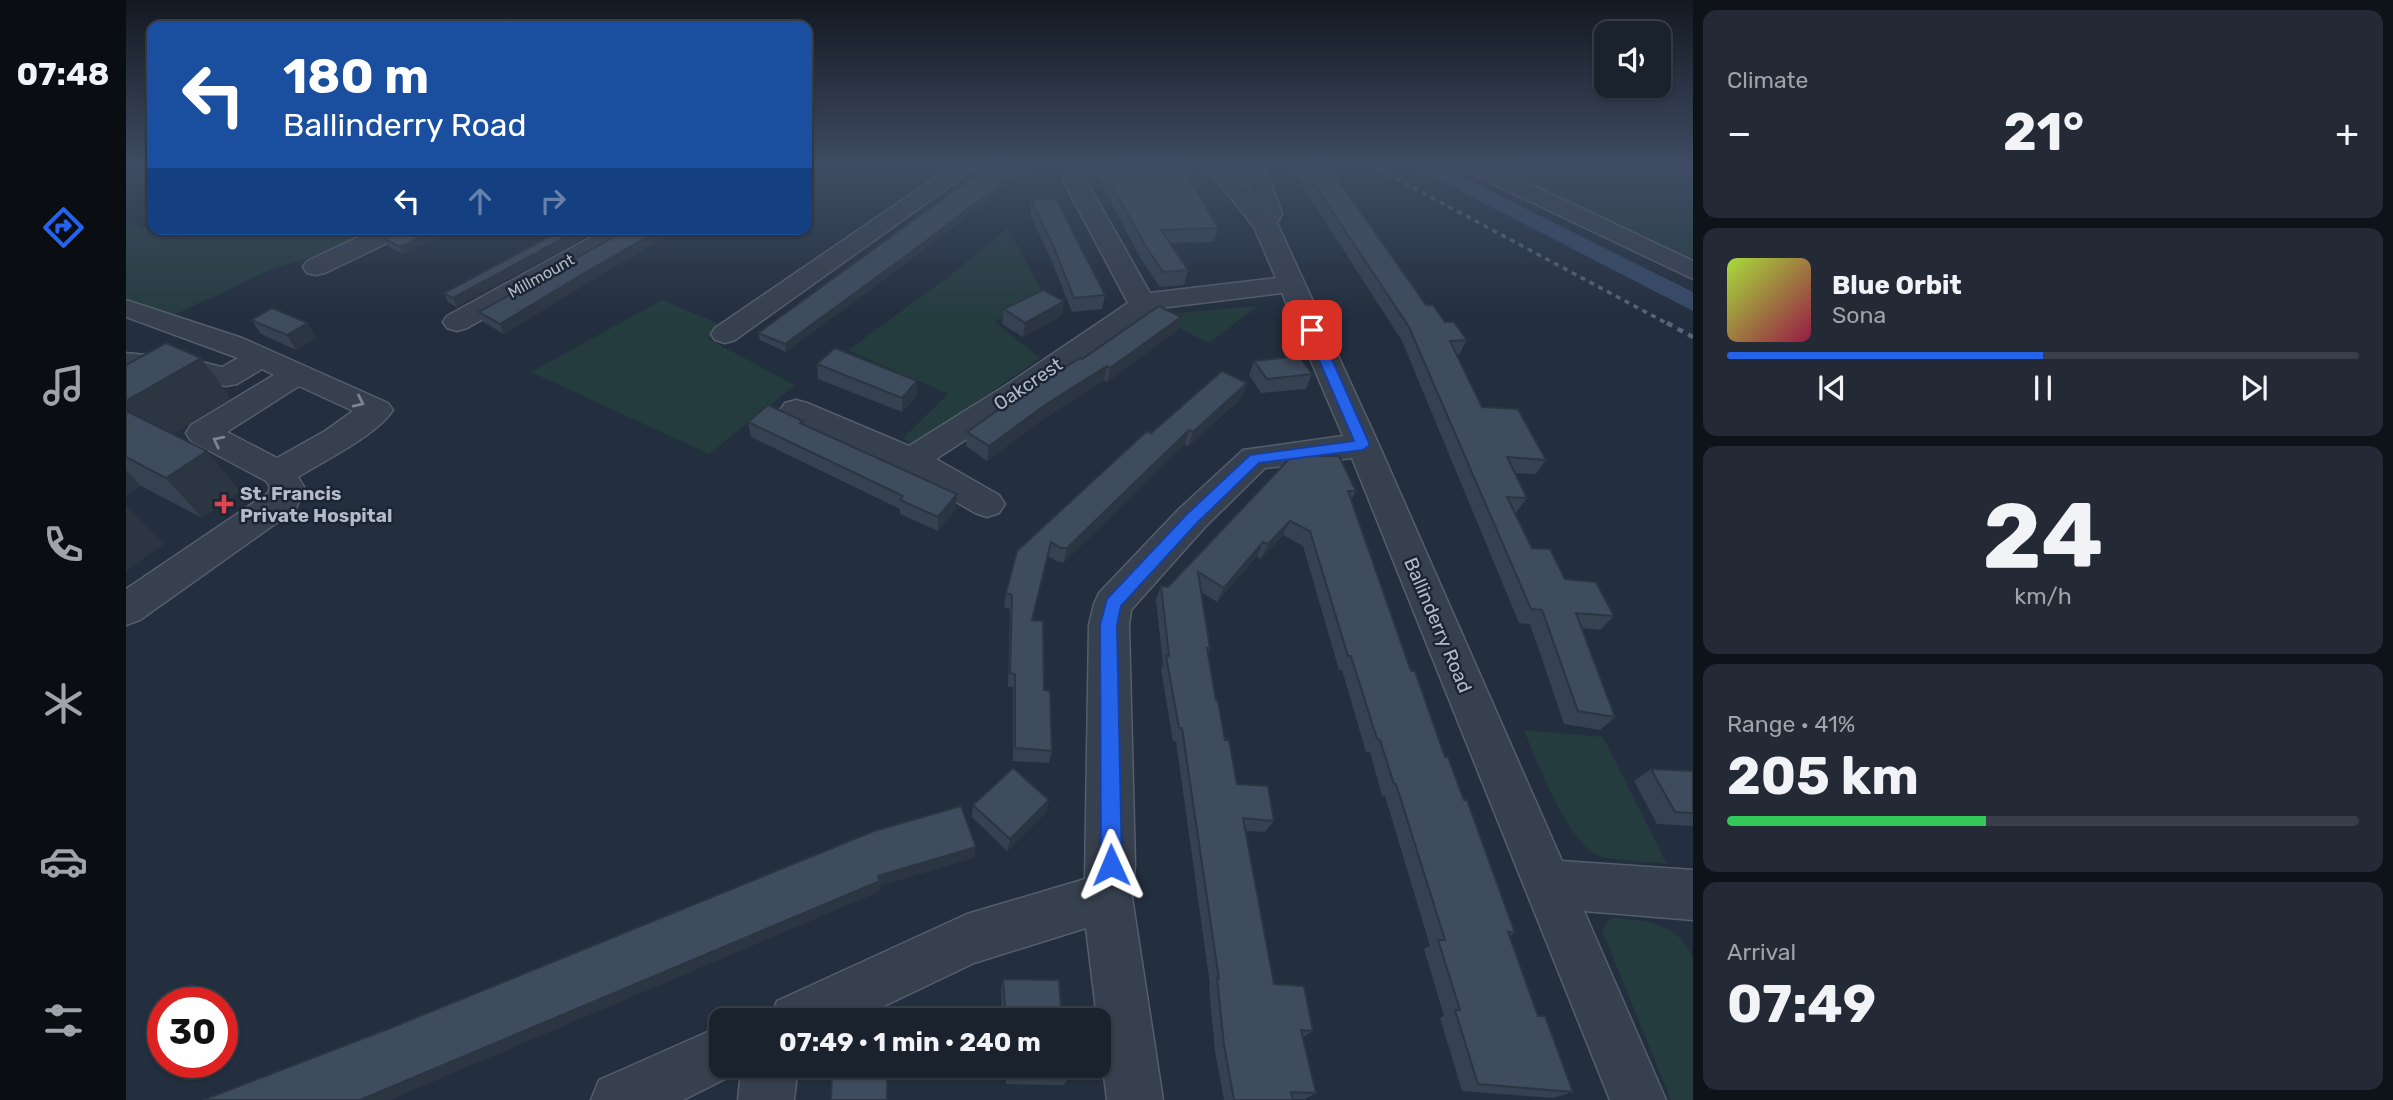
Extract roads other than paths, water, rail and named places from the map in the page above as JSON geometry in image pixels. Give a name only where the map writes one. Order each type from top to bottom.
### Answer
[{"type":"street","points":[[725,334],[896,215]]},
{"type":"street","points":[[1094,215],[1143,305]]},
{"type":"street","name":"Ballinderry Road","points":[[1258,215],[1266,225],[1363,445],[1638,1100]]},
{"type":"street","points":[[1266,225],[1270,215]]},
{"type":"street","points":[[1577,215],[1693,271]]},
{"type":"street","points":[[316,267],[384,235]]},
{"type":"street","name":"Millmount","points":[[457,322],[614,235]]},
{"type":"street","name":"Oakcrest","points":[[911,460],[1022,389],[1143,305],[1154,300],[1292,284]]},
{"type":"street","points":[[127,309],[232,344],[377,411],[337,439],[278,473]]},
{"type":"street","points":[[126,362],[181,367],[226,377],[261,357]]},
{"type":"street","points":[[126,609],[284,500],[287,487],[278,473],[202,433],[297,373]]},
{"type":"street","points":[[796,410],[911,460],[987,504]]},
{"type":"street","points":[[1135,1100],[1107,897],[1111,865],[1109,625],[1113,604],[1192,519],[1255,458],[1363,445]]},
{"type":"street","points":[[1548,884],[1691,899]]},
{"type":"street","points":[[822,1008],[967,940],[1107,897]]},
{"type":"street","points":[[619,1100],[709,1059]]},
{"type":"street","points":[[766,1100],[769,1078]]},
{"type":"water","points":[[1508,215],[1539,215],[1693,292],[1693,311]]},
{"type":"railway","points":[[1465,215],[1670,325]]},
{"type":"railway","points":[[1667,323],[1693,337]]},
{"type":"place","name":"St. Francis Private Hospital","points":[[224,504]]}]
